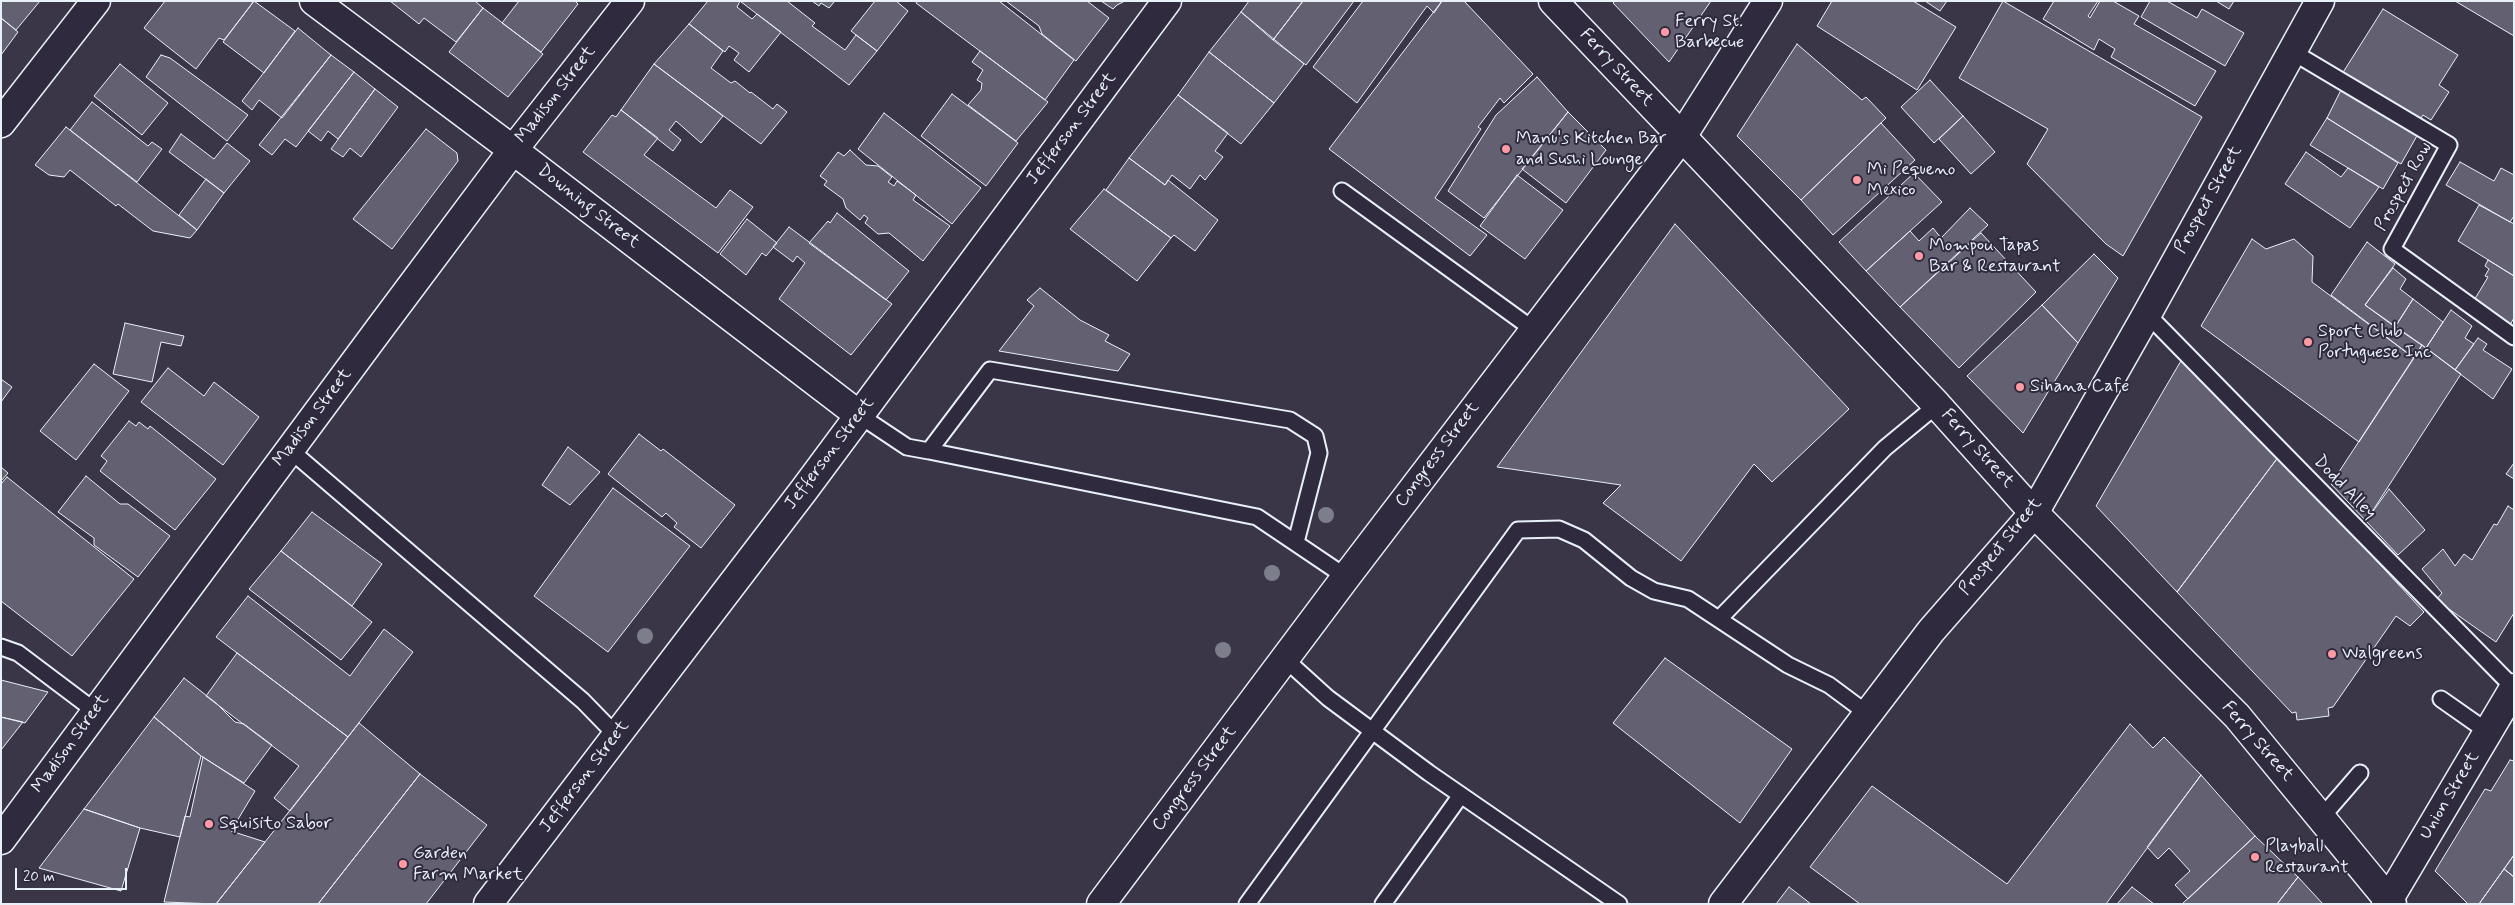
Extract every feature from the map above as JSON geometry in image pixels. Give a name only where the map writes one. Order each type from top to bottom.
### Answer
[{"type":"street","points":[[1,123],[96,1]]},
{"type":"street","name":"Downing Street","points":[[314,1],[513,150],[859,415]]},
{"type":"street","name":"Madison Street","points":[[1,840],[513,150],[630,1]]},
{"type":"street","name":"Jefferson Street","points":[[488,904],[859,415],[1167,1]]},
{"type":"street","name":"Ferry Street","points":[[1553,1],[1681,138],[1937,405],[2034,513],[2237,716],[2389,903]]},
{"type":"street","name":"Congress Street","points":[[1101,904],[1346,577],[1681,138],[1768,1]]},
{"type":"street","name":"Prospect Street","points":[[1723,904],[1930,631],[2034,513],[2147,314],[2320,1]]},
{"type":"street","name":"Union Street","points":[[2389,903],[2514,688]]},
{"type":"lane","name":"Prospect Row","points":[[2291,51],[2449,145],[2392,249],[2514,337]]},
{"type":"lane","points":[[1342,191],[1534,330]]},
{"type":"lane","name":"Dodd Alley","points":[[2147,314],[2514,688]]},
{"type":"lane","points":[[929,452],[990,370],[1290,420],[1315,436],[1319,453],[1296,542]]},
{"type":"lane","points":[[1719,619],[1885,448],[1937,405]]},
{"type":"lane","points":[[859,415],[907,447],[1257,517],[1346,577]]},
{"type":"lane","points":[[290,450],[583,701],[617,736]]},
{"type":"lane","points":[[1248,904],[1518,530],[1559,529],[1584,540],[1631,578],[1654,591],[1688,599],[1788,665],[1829,685],[1868,714]]},
{"type":"lane","points":[[1,646],[18,653],[95,711]]},
{"type":"lane","points":[[1285,659],[1328,698],[1374,732],[1460,795],[1619,904]]},
{"type":"lane","points":[[2441,699],[2488,732]]},
{"type":"lane","points":[[2321,818],[2360,773]]},
{"type":"lane","points":[[1383,904],[1460,795]]},
{"type":"building","points":[[1,1],[40,1],[16,30],[1,18]]},
{"type":"building","points":[[165,1],[254,1],[224,40],[219,38],[196,69],[144,28]]},
{"type":"building","points":[[254,1],[295,31],[264,73],[223,42]]},
{"type":"building","points":[[390,1],[475,1],[483,8],[456,42],[424,18],[419,24]]},
{"type":"building","points":[[519,1],[575,1],[578,4],[541,52],[502,23]]},
{"type":"building","points":[[708,1],[740,1],[737,7],[752,19],[757,14],[781,32],[749,72],[734,60],[739,53],[729,46],[725,52],[689,24]]},
{"type":"building","points":[[740,1],[787,1],[815,23],[812,26],[845,50],[856,35],[877,51],[849,85]]},
{"type":"building","points":[[812,1],[835,1],[829,8],[821,3],[819,6]]},
{"type":"building","points":[[875,1],[896,1],[908,11],[877,51],[851,31]]},
{"type":"building","points":[[917,1],[999,1],[1074,60],[1045,100],[916,3]]},
{"type":"building","points":[[1006,1],[1087,1],[1109,18],[1076,61],[1042,34],[1039,26]]},
{"type":"building","points":[[1101,1],[1125,1],[1113,9]]},
{"type":"building","points":[[1249,1],[1303,1],[1273,40],[1241,12]]},
{"type":"building","points":[[1303,1],[1354,1],[1306,65],[1273,40]]},
{"type":"building","points":[[1363,1],[1442,1],[1434,13],[1427,6],[1357,103],[1313,67]]},
{"type":"building","points":[[1442,1],[1464,1],[1533,74],[1504,103],[1500,98],[1478,127],[1481,129],[1435,198],[1487,235],[1470,256],[1329,149]]},
{"type":"building","name":"Ferry St. Barbecue","points":[[1615,1],[1711,1],[1669,62],[1613,3]]},
{"type":"building","points":[[1832,1],[1913,1],[1956,27],[1917,90],[1817,26]]},
{"type":"building","points":[[1925,1],[1947,1],[1940,11]]},
{"type":"building","points":[[2003,1],[2202,117],[2123,256],[2106,244],[2027,164],[2048,129],[1959,78]]},
{"type":"building","points":[[2054,1],[2098,1],[2088,16],[2090,18],[2100,1],[2113,1],[2139,16],[2134,24],[2216,71],[2195,106],[2111,57],[2115,49],[2099,39],[2094,50],[2043,19]]},
{"type":"building","points":[[2150,1],[2167,1],[2197,18],[2202,9],[2244,33],[2225,66],[2141,17]]},
{"type":"building","points":[[2216,1],[2234,1],[2229,9]]},
{"type":"building","points":[[2455,1],[2514,1],[2514,36]]},
{"type":"building","points":[[483,8],[543,54],[508,97],[449,52]]},
{"type":"building","points":[[2383,9],[2458,55],[2439,85],[2449,92],[2431,120],[2423,115],[2419,121],[2342,74]]},
{"type":"building","points":[[1241,12],[1304,64],[1274,103],[1209,52]]},
{"type":"building","points":[[1,18],[18,32],[1,55]]},
{"type":"building","points":[[689,24],[723,51],[711,68],[731,83],[735,81],[773,109],[777,104],[787,112],[761,144],[654,64]]},
{"type":"building","points":[[298,28],[331,55],[282,118],[259,100],[252,110],[242,101]]},
{"type":"building","points":[[1797,44],[1862,100],[1866,97],[1886,118],[1801,200],[1737,136]]},
{"type":"building","points":[[980,51],[1048,102],[1016,141],[968,105],[981,90],[982,83],[977,80],[983,70],[972,62]]},
{"type":"building","points":[[1209,52],[1274,103],[1241,144],[1178,95]]},
{"type":"building","points":[[161,55],[170,58],[248,115],[227,141],[146,77]]},
{"type":"building","points":[[331,55],[354,72],[296,147],[285,139],[272,155],[259,145]]},
{"type":"building","points":[[120,64],[168,103],[142,135],[94,96]]},
{"type":"building","points":[[654,64],[723,116],[701,143],[676,121],[669,130],[681,140],[673,151],[621,110]]},
{"type":"building","points":[[354,72],[375,89],[338,139],[328,131],[321,141],[308,131]]},
{"type":"building","name":"Manu's Kitchen Bar and Sushi Lounge","points":[[1537,77],[1568,112],[1484,218],[1448,191],[1496,115]]},
{"type":"building","points":[[1930,80],[1963,116],[1934,143],[1901,107]]},
{"type":"building","points":[[375,89],[398,107],[361,157],[350,148],[343,157],[331,149]]},
{"type":"building","points":[[2341,90],[2418,134],[2401,164],[2327,118]]},
{"type":"building","points":[[952,94],[1018,143],[986,186],[921,136]]},
{"type":"building","points":[[1178,95],[1228,133],[1215,151],[1223,157],[1205,180],[1200,175],[1190,189],[1172,175],[1165,185],[1129,158]]},
{"type":"building","points":[[92,102],[148,146],[152,142],[162,149],[137,182],[70,130]]},
{"type":"building","points":[[621,110],[658,138],[644,155],[716,208],[730,190],[753,207],[718,253],[583,152],[612,115],[616,117]]},
{"type":"building","points":[[1568,112],[1606,150],[1566,203],[1522,169]]},
{"type":"building","points":[[884,113],[981,188],[952,224],[858,149]]},
{"type":"building","points":[[1963,116],[1995,152],[1971,174],[1939,139]]},
{"type":"building","points":[[2327,118],[2398,163],[2383,189],[2310,145]]},
{"type":"building","name":"Mi Pequeno Mexico","points":[[1881,123],[1915,160],[1833,235],[1801,200]]},
{"type":"building","points":[[66,127],[197,230],[190,238],[153,231],[118,204],[116,206],[70,170],[64,177],[49,175],[35,165]]},
{"type":"building","points":[[426,129],[457,153],[458,161],[392,249],[353,219]]},
{"type":"building","points":[[181,134],[214,159],[227,143],[250,161],[224,193],[169,152]]},
{"type":"building","points":[[850,150],[866,165],[878,166],[892,177],[888,182],[894,186],[897,181],[916,195],[913,200],[950,226],[923,261],[889,233],[878,234],[865,223],[868,218],[864,215],[860,220],[846,208],[843,199],[824,185],[827,181],[820,176],[838,152],[844,156]]},
{"type":"building","points":[[2306,152],[2341,177],[2348,168],[2379,187],[2350,228],[2285,184]]},
{"type":"building","points":[[1129,158],[1165,185],[1168,180],[1218,220],[1195,251],[1174,235],[1171,238],[1106,190]]},
{"type":"building","points":[[2460,162],[2494,181],[2501,168],[2514,175],[2514,216],[2510,222],[2446,185]]},
{"type":"building","points":[[1914,173],[1942,202],[1866,271],[1839,242]]},
{"type":"building","points":[[1517,175],[1563,210],[1525,259],[1480,226]]},
{"type":"building","points":[[206,179],[224,193],[197,230],[179,215]]},
{"type":"building","points":[[1104,189],[1171,238],[1137,281],[1070,229]]},
{"type":"building","points":[[2479,205],[2514,224],[2514,276],[2458,241]]},
{"type":"building","name":"Mompou Tapas Bar & Restaurant","points":[[1970,208],[1988,225],[1900,307],[1866,271],[1910,231],[1919,241],[1933,228],[1941,238]]},
{"type":"building","points":[[837,213],[909,271],[886,300],[809,243],[828,221],[830,223]]},
{"type":"building","points":[[747,219],[777,243],[766,256],[762,253],[746,275],[720,254]]},
{"type":"building","points":[[1675,224],[1849,409],[1772,482],[1754,464],[1681,561],[1603,503],[1621,485],[1497,467]]},
{"type":"building","points":[[789,227],[892,304],[851,355],[779,299],[805,263],[797,256],[793,262],[773,247]]},
{"type":"building","points":[[1981,233],[2036,292],[1959,368],[1900,307]]},
{"type":"building","name":"Sport Club Portuguese Inc","points":[[2252,239],[2266,249],[2294,239],[2313,256],[2312,282],[2414,358],[2359,442],[2201,326]]},
{"type":"building","points":[[2367,242],[2395,264],[2365,305],[2422,345],[2414,358],[2331,295]]},
{"type":"building","points":[[2094,254],[2118,278],[2078,343],[2042,305]]},
{"type":"building","points":[[2488,260],[2514,276],[2514,318],[2510,325],[2473,302],[2488,277],[2485,276],[2489,269],[2485,266]]},
{"type":"building","points":[[2393,268],[2406,279],[2400,289],[2413,299],[2395,327],[2365,305]]},
{"type":"building","points":[[1040,288],[1080,320],[1109,335],[1105,341],[1130,354],[1118,371],[999,351],[1034,306],[1027,300]]},
{"type":"building","points":[[2413,299],[2443,322],[2426,348],[2395,327]]},
{"type":"building","points":[[2042,305],[2078,343],[2023,433],[1967,376]]},
{"type":"building","points":[[2451,310],[2472,326],[2465,338],[2474,344],[2455,370],[2426,348]]},
{"type":"building","points":[[125,323],[184,336],[181,346],[161,342],[152,382],[113,374]]},
{"type":"building","points":[[2478,338],[2487,344],[2483,350],[2512,369],[2493,399],[2455,370]]},
{"type":"building","points":[[2422,345],[2461,374],[2366,521],[2331,484]]},
{"type":"building","points":[[2182,359],[2279,456],[2177,592],[2096,506]]},
{"type":"building","points":[[94,364],[129,391],[76,460],[40,431]]},
{"type":"building","points":[[168,368],[204,396],[214,382],[259,417],[223,465],[141,402]]},
{"type":"building","points":[[1,379],[12,387],[1,402]]},
{"type":"building","points":[[129,421],[136,426],[139,422],[148,429],[150,426],[216,479],[175,530],[100,471],[107,461],[101,456]]},
{"type":"building","points":[[639,434],[661,451],[663,449],[735,505],[701,548],[674,527],[677,523],[666,513],[662,517],[608,474]]},
{"type":"building","points":[[568,447],[600,472],[570,505],[542,485]]},
{"type":"building","points":[[2279,456],[2424,612],[2410,626],[2396,616],[2333,707],[2328,708],[2329,716],[2297,720],[2296,712],[2292,713],[2177,592]]},
{"type":"building","points":[[2514,463],[2514,479],[2506,474]]},
{"type":"building","points":[[1,467],[8,473],[1,481]]},
{"type":"building","points":[[86,476],[120,504],[128,504],[170,536],[138,577],[94,545],[94,538],[58,512]]},
{"type":"building","points":[[7,477],[134,579],[72,656],[1,601],[1,484]]},
{"type":"building","points":[[613,488],[690,546],[608,652],[534,596]]},
{"type":"building","points":[[2389,489],[2425,530],[2398,555],[2366,521]]},
{"type":"building","points":[[2508,506],[2514,510],[2514,613],[2496,642],[2436,600],[2442,593],[2422,569],[2443,549],[2455,566],[2464,554],[2472,560],[2494,524],[2497,525]]},
{"type":"building","points":[[312,512],[382,564],[352,606],[281,551]]},
{"type":"building","points":[[281,551],[372,622],[341,660],[249,589]]},
{"type":"building","points":[[248,596],[350,676],[384,629],[413,652],[348,737],[216,637]]},
{"type":"building","points":[[237,653],[348,737],[290,811],[274,798],[299,766],[206,696]]},
{"type":"building","points":[[1665,658],[1792,749],[1740,823],[1613,723]]},
{"type":"building","points":[[184,678],[216,703],[235,722],[244,724],[272,745],[244,783],[201,756],[154,717]]},
{"type":"building","points":[[1,680],[48,692],[25,723],[1,717]]},
{"type":"building","points":[[1,717],[23,722],[1,750]]},
{"type":"building","points":[[154,717],[201,756],[180,837],[140,828],[84,809]]},
{"type":"building","points":[[359,723],[420,774],[318,904],[216,904]]},
{"type":"building","points":[[2130,724],[2153,748],[2164,737],[2201,775],[2106,904],[1860,904],[1810,867],[1872,786],[2007,884]]},
{"type":"building","name":"Squisito Sabor","points":[[203,757],[255,791],[231,831],[265,842],[216,904],[164,902],[185,816],[190,817]]},
{"type":"building","points":[[2510,760],[2514,761],[2514,855],[2479,904],[2468,904],[2435,871],[2485,789],[2491,791]]},
{"type":"building","name":"Garden Farm Market","points":[[420,774],[487,825],[426,904],[318,904]]},
{"type":"building","points":[[2201,775],[2255,836],[2188,899],[2175,885],[2190,871],[2169,848],[2158,859],[2147,847]]},
{"type":"building","points":[[84,809],[140,828],[121,891],[39,868]]},
{"type":"building","name":"Playball Restaurant","points":[[2255,836],[2298,877],[2277,904],[2182,904]]},
{"type":"building","points":[[2514,855],[2514,877],[2504,869]]},
{"type":"building","points":[[2504,869],[2514,877],[2514,904],[2479,904]]},
{"type":"building","points":[[2298,877],[2323,904],[2277,904]]},
{"type":"building","points":[[1789,887],[1811,904],[1776,904]]},
{"type":"building","points":[[2132,887],[2154,904],[2117,904]]},
{"type":"place","name":"Ferry St. Barbecue","points":[[1665,32]]},
{"type":"place","name":"Manu's Kitchen Bar and Sushi Lounge","points":[[1506,149]]},
{"type":"place","name":"Mi Pequeno Mexico","points":[[1857,180]]},
{"type":"place","name":"Mompou Tapas Bar & Restaurant","points":[[1919,256]]},
{"type":"place","name":"Sport Club Portuguese Inc","points":[[2308,342]]},
{"type":"place","name":"Sihana Cafe","points":[[2020,387]]},
{"type":"place","name":"Walgreens","points":[[2332,654]]},
{"type":"place","name":"Squisito Sabor","points":[[209,824]]},
{"type":"place","name":"Playball Restaurant","points":[[2255,857]]},
{"type":"place","name":"Garden Farm Market","points":[[403,864]]}]
